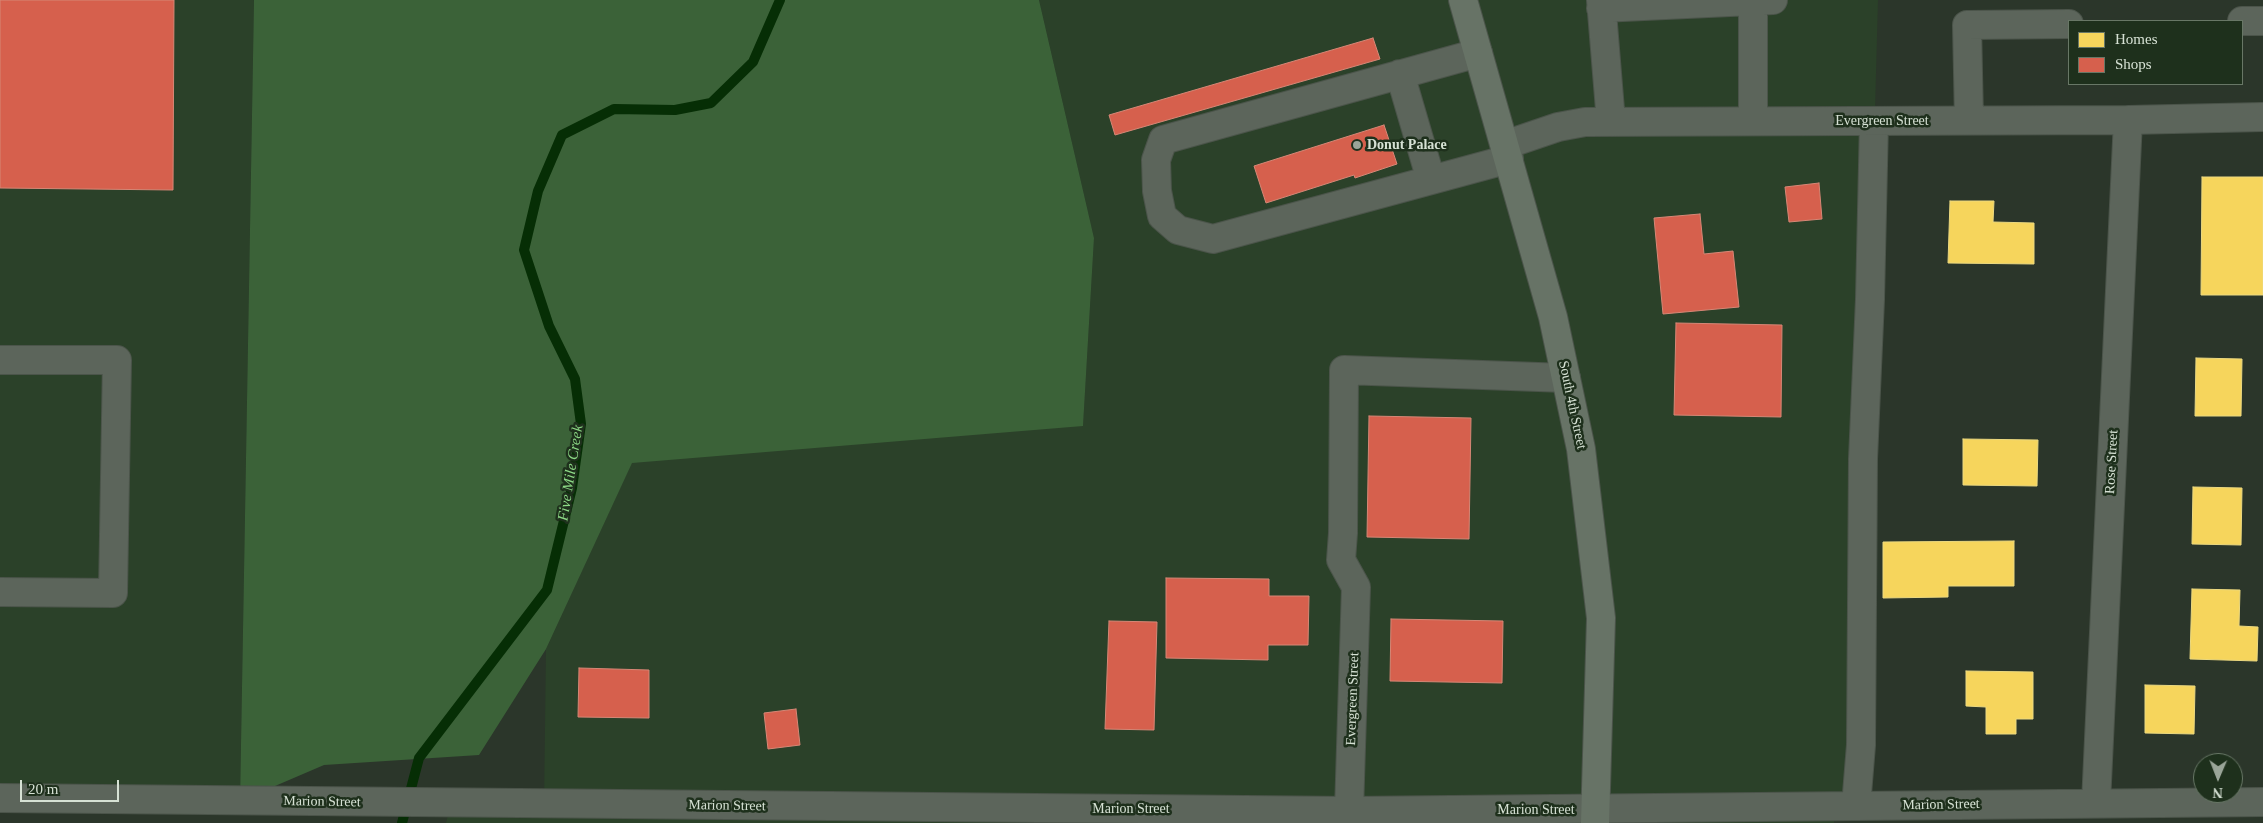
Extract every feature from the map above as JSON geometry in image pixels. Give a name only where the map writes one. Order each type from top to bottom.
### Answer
[{"type":"highway","name":"South 4th Street","points":[[1463,0],[1553,317],[1581,449],[1601,618],[1595,816]]},
{"type":"street","points":[[1611,122],[1601,4],[1763,1],[1753,121]]},
{"type":"street","points":[[2243,21],[2263,21]]},
{"type":"street","points":[[1969,120],[1967,25],[2068,24]]},
{"type":"street","points":[[1430,180],[1400,74],[1478,53]]},
{"type":"street","name":"Evergreen Street","points":[[1400,74],[1163,140],[1156,160],[1157,191],[1162,216],[1178,230],[1213,238],[1430,180],[1507,152],[1558,127],[1585,122],[2128,120],[2263,117]]},
{"type":"street","name":"Rose Street","points":[[2096,804],[2128,120]]},
{"type":"street","points":[[1856,806],[1861,745],[1863,459],[1870,299],[1874,121]]},
{"type":"street","points":[[0,360],[117,360],[113,593],[0,592]]},
{"type":"street","name":"Evergreen Street","points":[[1349,811],[1356,587],[1341,560],[1343,533],[1344,370],[1566,378]]},
{"type":"street","name":"Marion Street","points":[[0,798],[451,803],[569,814],[1294,817],[1349,811],[1595,816],[1856,806],[2263,802]]},
{"type":"shaded area","points":[[0,0],[254,0],[240,801],[0,798]]},
{"type":"shaded area","points":[[254,0],[1039,0],[1094,238],[1083,426],[632,463],[546,649],[479,755],[324,765],[240,801]]},
{"type":"shaded area","points":[[1039,0],[1878,0],[1856,806],[1834,807],[1834,823],[446,823],[451,803],[544,805],[546,649],[632,462],[1083,425],[1094,238]]},
{"type":"building: Homes","points":[[2202,177],[2263,177],[2263,295],[2201,295]]},
{"type":"building: Homes","points":[[1950,201],[1994,201],[1993,222],[2034,223],[2034,264],[1948,263]]},
{"type":"building: Homes","points":[[2196,358],[2242,359],[2241,416],[2195,416]]},
{"type":"building: Homes","points":[[1963,439],[2038,440],[2037,486],[1963,485]]},
{"type":"building: Homes","points":[[2193,487],[2242,488],[2241,545],[2192,544]]},
{"type":"building: Homes","points":[[2014,541],[2014,586],[1948,586],[1948,597],[1883,598],[1883,542]]},
{"type":"building: Homes","points":[[2192,589],[2240,590],[2239,626],[2258,627],[2257,661],[2190,659]]},
{"type":"building: Homes","points":[[1966,671],[2033,672],[2033,719],[2016,719],[2016,734],[1986,734],[1986,707],[1966,706]]},
{"type":"building: Homes","points":[[2145,685],[2195,686],[2194,734],[2145,733]]},
{"type":"building: Shops","points":[[0,0],[174,0],[173,190],[0,188]]},
{"type":"building: Shops","points":[[1373,38],[1380,59],[1115,135],[1109,115]]},
{"type":"building: Shops","name":"Donut Palace","points":[[1384,125],[1397,164],[1355,178],[1354,175],[1266,203],[1254,166]]},
{"type":"building: Shops","points":[[1819,183],[1822,219],[1789,222],[1785,187]]},
{"type":"building: Shops","points":[[1700,214],[1704,254],[1733,251],[1739,307],[1663,314],[1654,218]]},
{"type":"building: Shops","points":[[1676,323],[1782,325],[1781,417],[1674,415]]},
{"type":"building: Shops","points":[[1369,416],[1471,418],[1469,539],[1367,537]]},
{"type":"building: Shops","points":[[1166,578],[1269,579],[1269,596],[1309,596],[1308,645],[1268,645],[1268,660],[1166,658]]},
{"type":"building: Shops","points":[[1391,619],[1503,621],[1502,683],[1390,681]]},
{"type":"building: Shops","points":[[1109,621],[1157,622],[1154,730],[1105,729]]},
{"type":"building: Shops","points":[[579,668],[649,670],[649,718],[578,717]]},
{"type":"building: Shops","points":[[796,709],[800,745],[768,749],[764,713]]},
{"type":"waterway","name":"Five Mile Creek","points":[[402,823],[419,758],[547,590],[572,488],[581,424],[575,379],[549,326],[524,250],[538,191],[562,135],[614,109],[675,110],[711,103],[753,62],[780,0]]},
{"type":"place","name":"Donut Palace","points":[[1357,145]]}]
